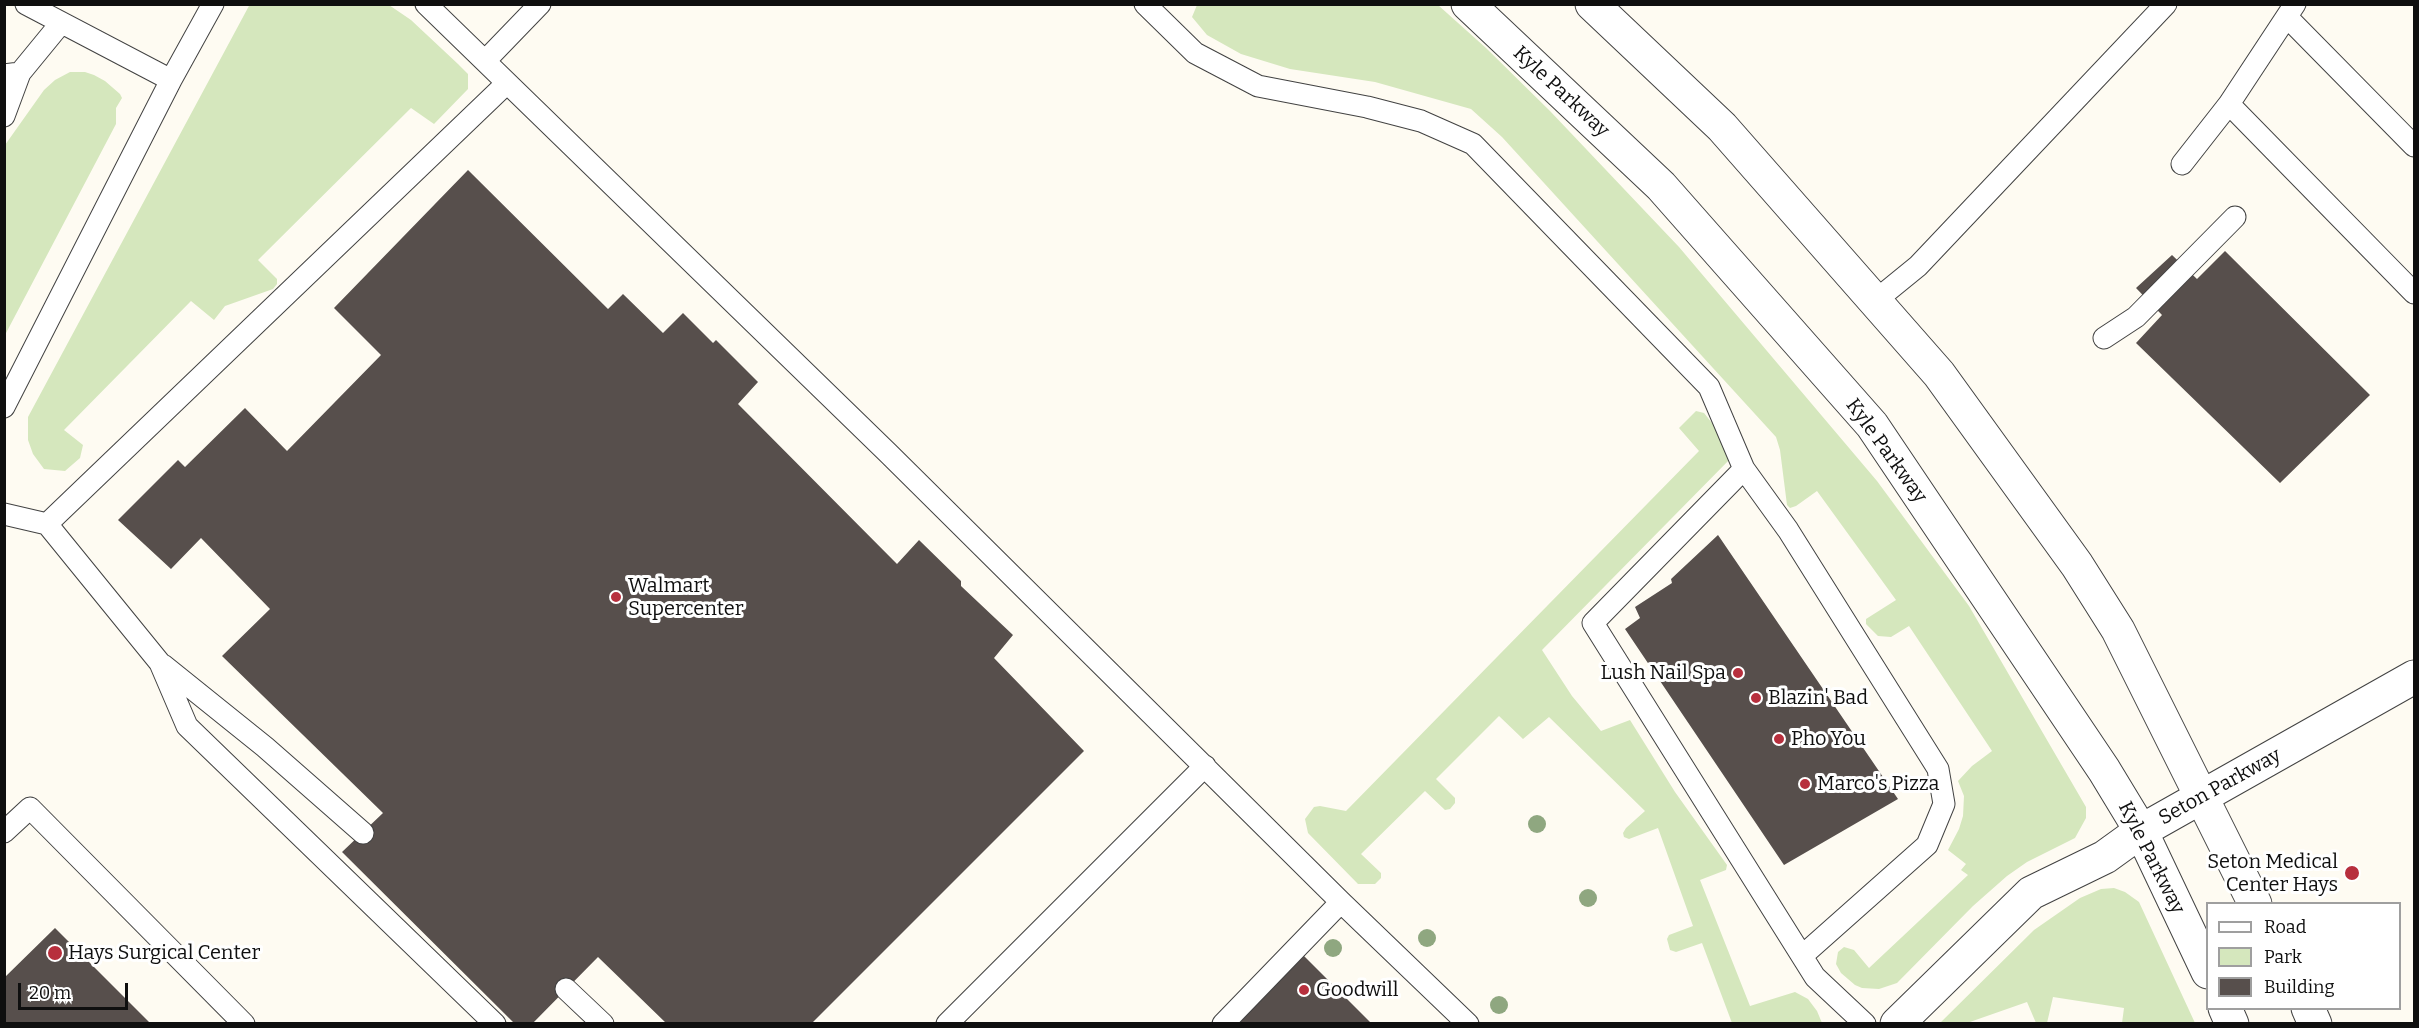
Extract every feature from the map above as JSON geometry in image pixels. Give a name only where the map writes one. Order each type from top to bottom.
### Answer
[{"type":"street","name":"Kyle Parkway","points":[[1468,4],[1661,186],[1872,425],[2104,770],[2141,831],[2206,968]]},
{"type":"street","points":[[1592,4],[1722,127],[1939,374],[2077,565],[2118,630],[2254,902]]},
{"type":"street","name":"Seton Parkway","points":[[1898,1023],[2031,893],[2105,857],[2141,831],[2415,677]]},
{"type":"lane","points":[[4,407],[171,80],[213,4]]},
{"type":"lane","points":[[426,4],[1205,766],[1341,903],[1467,1023]]},
{"type":"lane","points":[[485,61],[540,4]]},
{"type":"lane","points":[[1145,4],[1196,53],[1258,86],[1367,107],[1421,121],[1473,144],[1709,387],[1744,469],[1788,530],[1938,769],[1944,804],[1927,845],[1802,956]]},
{"type":"lane","points":[[1875,301],[1918,266],[2166,4]]},
{"type":"lane","points":[[35,7],[61,23],[171,80]]},
{"type":"lane","points":[[2182,164],[2229,104],[2291,10],[2415,146]]},
{"type":"lane","points":[[4,116],[13,74],[61,23]]},
{"type":"lane","points":[[47,524],[507,83]]},
{"type":"lane","points":[[2229,104],[2415,293]]},
{"type":"lane","points":[[2104,338],[2136,317],[2235,217]]},
{"type":"lane","points":[[1744,469],[1593,622],[1815,977],[1865,1023]]},
{"type":"lane","points":[[4,514],[47,524],[160,663],[265,747],[363,833]]},
{"type":"lane","points":[[160,663],[187,726],[495,1023]]},
{"type":"lane","points":[[947,1023],[1205,766]]},
{"type":"lane","points":[[4,832],[30,808],[244,1023]]},
{"type":"lane","points":[[1223,1023],[1341,903]]},
{"type":"lane","points":[[566,989],[603,1023]]},
{"type":"green space","points":[[250,4],[389,5],[411,20],[468,74],[468,89],[434,124],[411,108],[258,260],[277,279],[277,284],[273,289],[225,306],[214,320],[191,301],[64,430],[83,445],[80,458],[65,471],[44,469],[33,454],[28,440],[28,417]]},
{"type":"green space","points":[[1197,5],[1438,5],[1486,48],[1550,111],[1679,247],[1877,481],[1969,606],[2086,807],[2086,818],[2075,838],[2027,862],[2007,876],[1973,906],[1897,983],[1879,989],[1862,988],[1841,973],[1836,964],[1838,952],[1844,947],[1854,950],[1869,968],[1968,875],[1961,870],[1966,864],[1948,850],[1963,816],[1964,796],[1958,781],[1972,766],[1992,751],[1909,626],[1891,637],[1878,636],[1866,624],[1866,619],[1896,600],[1817,491],[1796,506],[1790,508],[1787,505],[1780,450],[1776,437],[1502,137],[1471,109],[1375,82],[1290,69],[1241,54],[1207,35],[1192,17]]},
{"type":"green space","points":[[70,72],[85,72],[94,75],[120,94],[122,98],[116,108],[116,124],[5,335],[5,145],[44,90],[55,80]]},
{"type":"green space","points":[[1696,411],[1704,413],[1732,448],[1733,456],[1542,650],[1572,696],[1601,731],[1630,720],[1675,792],[1727,865],[1726,870],[1700,880],[1750,1006],[1795,992],[1808,999],[1822,1023],[1732,1023],[1702,943],[1676,952],[1670,950],[1667,939],[1669,935],[1693,926],[1658,828],[1629,839],[1624,837],[1623,833],[1626,828],[1645,811],[1549,717],[1523,739],[1499,716],[1436,779],[1455,798],[1455,803],[1450,809],[1445,810],[1425,791],[1361,854],[1381,873],[1381,878],[1375,884],[1358,884],[1308,833],[1305,819],[1314,807],[1346,811],[1699,451],[1679,428]]},
{"type":"green space","points":[[2114,888],[2125,892],[2139,902],[2195,1023],[2122,1023],[2124,1008],[2053,997],[2047,1023],[2036,1023],[2027,1002],[1967,1023],[1940,1023],[2034,930],[2080,898],[2101,889]]},
{"type":"building","name":"Walmart Supercenter","points":[[468,170],[608,309],[623,294],[663,333],[683,313],[713,343],[716,340],[758,382],[738,404],[897,564],[919,540],[961,581],[961,586],[1013,635],[994,658],[1084,751],[811,1024],[667,1024],[598,957],[532,1024],[515,1024],[342,852],[383,813],[222,656],[270,609],[201,538],[171,569],[118,520],[178,460],[185,467],[245,408],[287,451],[381,355],[334,308]]},
{"type":"building","points":[[2225,251],[2370,395],[2280,483],[2136,343],[2162,315],[2136,288],[2172,255],[2197,279]]},
{"type":"building","points":[[1718,535],[1898,799],[1784,865],[1625,629],[1640,618],[1635,607],[1672,583],[1671,579]]},
{"type":"building","name":"Hays Surgical Center","points":[[55,928],[151,1024],[4,1024],[4,978]]},
{"type":"building","name":"Goodwill","points":[[1304,956],[1372,1024],[1235,1024]]},
{"type":"place","name":"Walmart Supercenter","points":[[616,597]]},
{"type":"place","name":"Lush Nail Spa","points":[[1738,673]]},
{"type":"place","name":"Blazin' Bad","points":[[1756,698]]},
{"type":"place","name":"Pho You","points":[[1779,739]]},
{"type":"place","name":"Marco's Pizza","points":[[1805,784]]},
{"type":"place","name":"Seton Medical Center Hays","points":[[2352,873]]},
{"type":"place","name":"Hays Surgical Center","points":[[55,953]]},
{"type":"place","name":"Goodwill","points":[[1304,990]]}]
